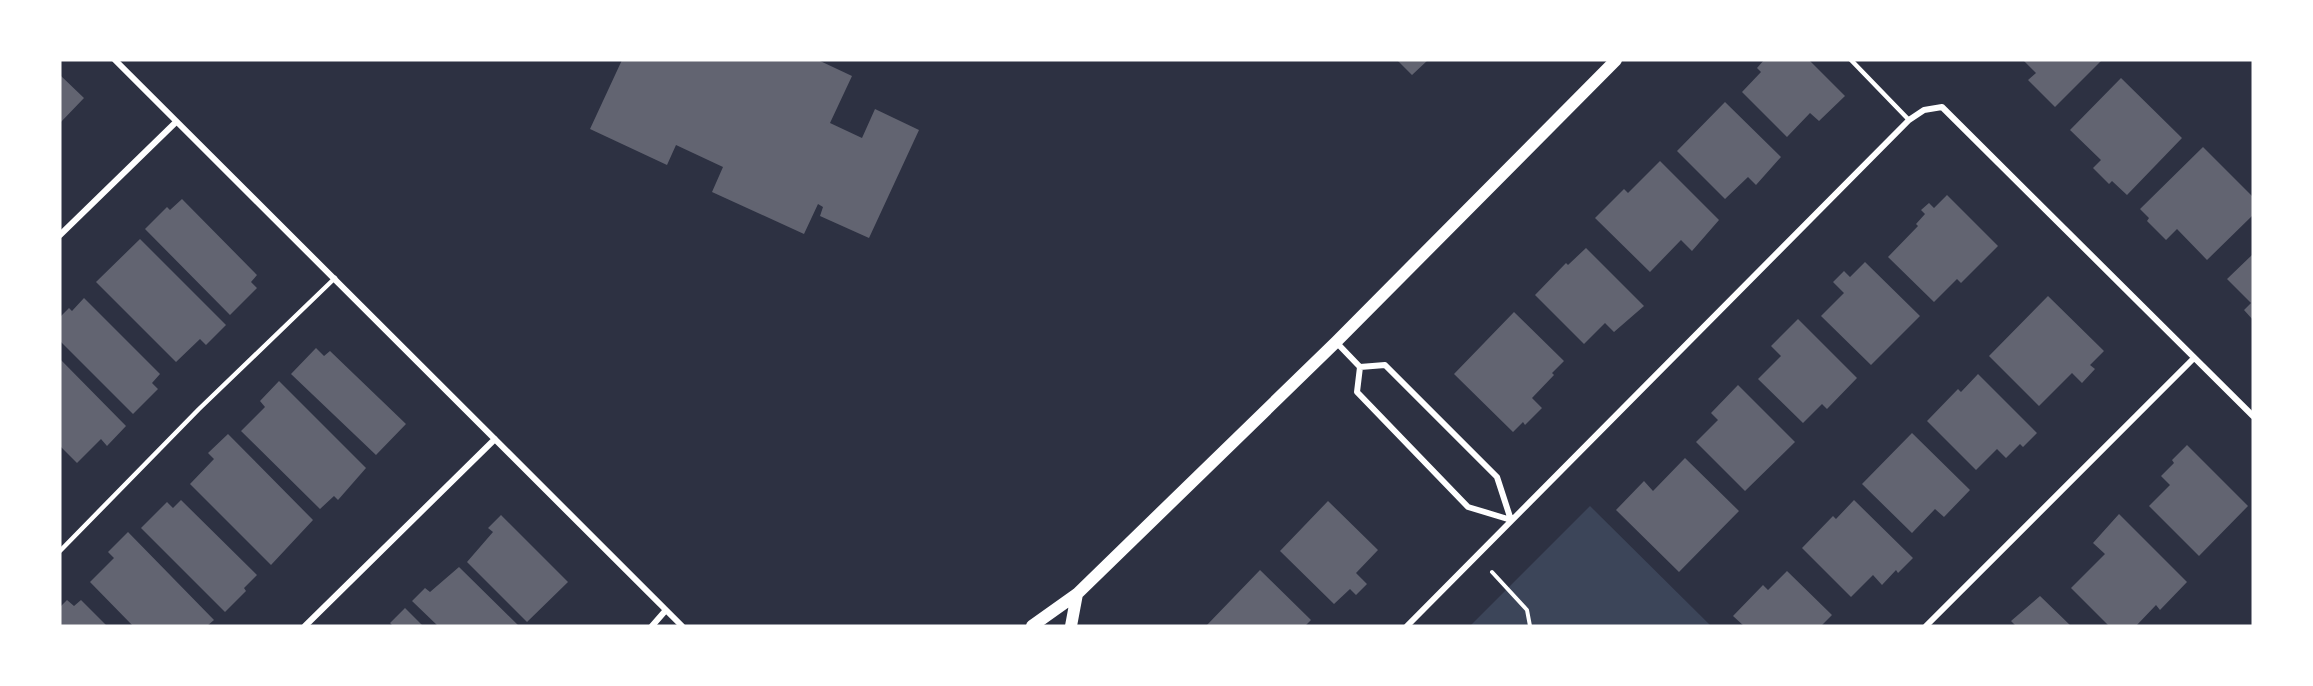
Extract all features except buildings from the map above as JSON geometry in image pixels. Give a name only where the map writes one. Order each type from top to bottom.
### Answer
[{"type":"main road","points":[[1032,626],[1077,594],[1336,342],[1616,60]]},
{"type":"main road","points":[[1071,626],[1077,594]]},
{"type":"street","points":[[115,60],[682,626]]},
{"type":"street","points":[[1407,626],[1909,120],[1924,110],[1942,107],[2253,416]]},
{"type":"street","points":[[60,235],[176,122]]},
{"type":"street","points":[[1336,342],[1360,367]]},
{"type":"street","points":[[1926,626],[2193,358]]},
{"type":"street","points":[[1360,367],[1385,365],[1497,477],[1511,520]]},
{"type":"street","points":[[1360,367],[1357,392],[1363,400],[1388,421],[1468,507],[1511,520]]},
{"type":"street","points":[[305,626],[495,439]]},
{"type":"street","points":[[652,626],[666,610]]},
{"type":"lane","points":[[1851,60],[1909,120]]},
{"type":"lane","points":[[60,551],[199,409],[335,278]]},
{"type":"path","points":[[1476,556],[1527,610],[1530,626]]},
{"type":"shaded area","points":[[1590,506],[1711,626],[1470,626]]}]
